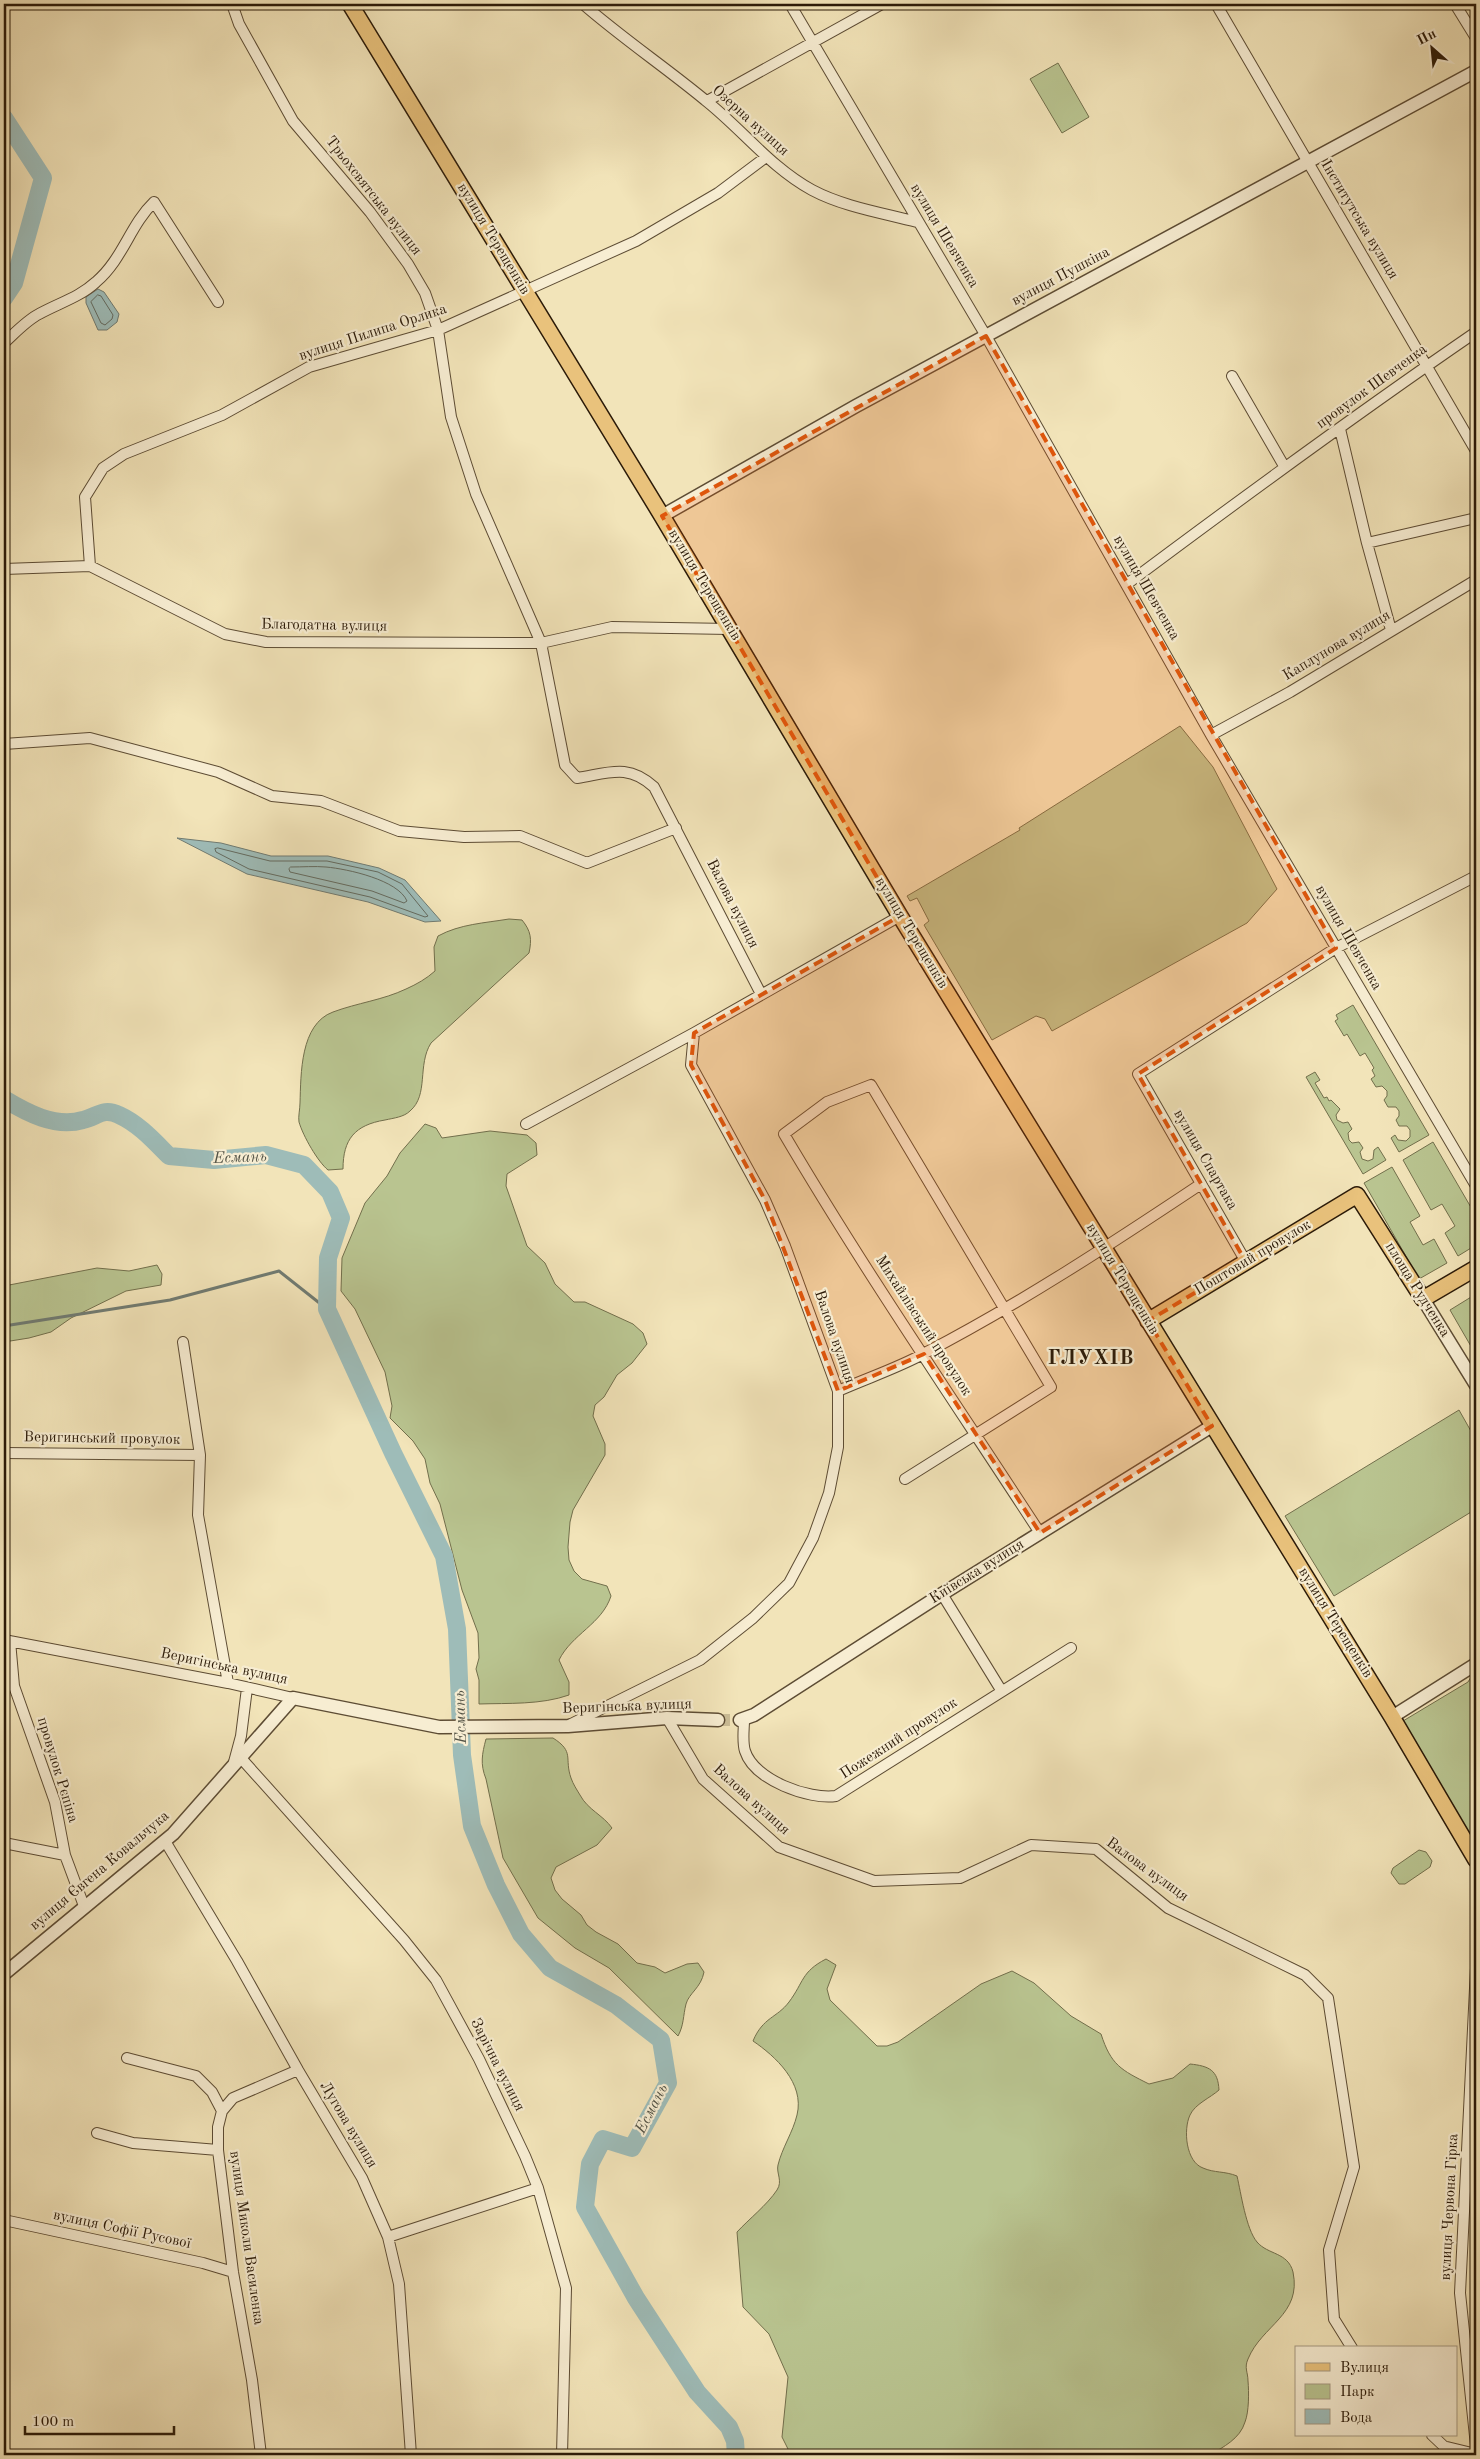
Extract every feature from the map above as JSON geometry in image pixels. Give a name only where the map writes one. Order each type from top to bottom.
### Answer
[{"type":"main road","name":"вулиця Терещенків","points":[[350,4],[662,516],[900,916],[1392,1717],[1476,1860]]},
{"type":"main road","name":"Поштовий провулок","points":[[1148,1321],[1356,1195]]},
{"type":"main road","name":"площа Рудченка","points":[[1356,1195],[1423,1299]]},
{"type":"main road","points":[[1423,1299],[1476,1268]]},
{"type":"street","name":"Трьохсвятська вулиця","points":[[232,4],[239,24],[293,121],[370,212],[408,264],[425,293],[438,330],[451,418],[476,494],[541,643]]},
{"type":"street","name":"Озерна вулиця","points":[[583,4],[633,46],[707,101],[766,157],[813,190],[849,204],[918,222]]},
{"type":"street","name":"вулиця Шевченка","points":[[790,4],[986,336],[1211,735],[1476,1186]]},
{"type":"street","points":[[707,101],[882,4]]},
{"type":"street","name":"Інститутська вулиця","points":[[1216,4],[1476,451]]},
{"type":"street","points":[[1455,4],[1476,38]]},
{"type":"street","name":"вулиця Пушкіна","points":[[662,516],[856,406],[1476,71]]},
{"type":"street","name":"вулиця Пилипа Орлика","points":[[90,566],[84,497],[103,468],[124,454],[222,415],[309,366],[438,330],[636,241],[718,193],[766,157]]},
{"type":"street","points":[[4,343],[38,314],[71,299],[96,282],[119,257],[144,212],[154,202],[218,302]]},
{"type":"street","name":"провулок Шевченка","points":[[1127,584],[1284,466],[1340,429],[1476,332]]},
{"type":"street","points":[[1232,376],[1284,466]]},
{"type":"street","points":[[1340,429],[1367,543],[1391,630]]},
{"type":"street","points":[[1367,543],[1476,518]]},
{"type":"street","name":"Благодатна вулиця","points":[[4,569],[90,566],[224,634],[266,642],[541,643],[612,627],[730,629]]},
{"type":"street","name":"Каплунова вулиця","points":[[1211,735],[1290,692],[1476,580]]},
{"type":"street","points":[[4,744],[90,738],[218,772],[272,796],[321,801],[399,831],[464,837],[520,836],[587,862],[676,828],[654,787],[641,775],[623,770],[576,778],[565,765],[541,643]]},
{"type":"street","name":"Валова вулиця","points":[[676,828],[761,994]]},
{"type":"street","points":[[1336,948],[1476,876]]},
{"type":"street","points":[[526,1124],[694,1033],[900,916]]},
{"type":"street","name":"вулиця Спартака","points":[[1246,1262],[1138,1074],[1336,948]]},
{"type":"street","name":"Валова вулиця","points":[[568,1726],[700,1660],[753,1618],[789,1583],[813,1538],[829,1493],[838,1447],[838,1391],[785,1246],[768,1207],[691,1065],[694,1033]]},
{"type":"street","name":"Михайлівський провулок","points":[[1006,1308],[871,1085],[827,1102],[784,1134],[832,1213],[1040,1533]]},
{"type":"street","points":[[838,1391],[924,1354],[1006,1308],[1104,1249],[1201,1184]]},
{"type":"street","name":"площа Рудченка","points":[[1423,1299],[1476,1385]]},
{"type":"street","points":[[905,1479],[1051,1387],[1006,1308]]},
{"type":"street","name":"Веригинський провулок","points":[[183,1342],[200,1454],[198,1515],[228,1683]]},
{"type":"street","name":"Київська вулиця","points":[[742,1720],[1212,1426]]},
{"type":"street","name":"Веригинський провулок","points":[[4,1453],[200,1454]]},
{"type":"street","points":[[942,1594],[1002,1690]]},
{"type":"street","name":"Веригінська вулиця","points":[[7,1640],[228,1683],[438,1727],[568,1726],[667,1718],[718,1720]]},
{"type":"street","name":"провулок Рєпіна","points":[[7,1640],[14,1686],[55,1802],[65,1855],[84,1906]]},
{"type":"street","name":"Пожежний провулок","points":[[742,1720],[744,1750],[752,1764],[770,1780],[823,1798],[836,1796],[850,1789],[1002,1690],[1030,1675],[1071,1648]]},
{"type":"street","points":[[1392,1717],[1476,1664]]},
{"type":"street","points":[[237,1760],[247,1688]]},
{"type":"street","name":"вулиця Євгена Ковальчука","points":[[4,1974],[164,1841],[293,1698]]},
{"type":"street","name":"Валова вулиця","points":[[667,1718],[703,1779],[779,1847],[874,1881],[960,1878],[1031,1845],[1096,1849],[1168,1908],[1305,1976],[1328,1998],[1354,2168],[1330,2250],[1334,2320],[1351,2346]]},
{"type":"street","name":"Зарічна вулиця","points":[[237,1760],[404,1940],[436,1980],[479,2059],[525,2156],[538,2188],[566,2288],[562,2455]]},
{"type":"street","name":"Лугова вулиця","points":[[164,1841],[237,1961],[298,2070],[362,2178],[388,2237],[399,2284],[410,2455]]},
{"type":"street","points":[[4,1843],[65,1855]]},
{"type":"street","name":"вулиця Червона Гірка","points":[[1476,1968],[1460,2293],[1476,2446]]},
{"type":"street","points":[[127,2058],[196,2076],[212,2092],[222,2110],[232,2098],[298,2070]]},
{"type":"street","name":"вулиця Миколи Василенка","points":[[222,2110],[218,2126],[218,2150],[233,2272],[252,2380],[261,2455]]},
{"type":"street","points":[[98,2133],[133,2143],[218,2150]]},
{"type":"street","points":[[388,2237],[538,2188]]},
{"type":"street","name":"вулиця Софії Русової","points":[[4,2220],[203,2263],[233,2272]]},
{"type":"street","points":[[1433,2436],[1450,2451],[1476,2454]]},
{"type":"highlighted area","points":[[986,336],[1336,948],[1138,1074],[1246,1262],[1148,1321],[1212,1426],[1040,1533],[924,1354],[838,1391],[765,1200],[691,1065],[694,1033],[900,916],[662,516]]},
{"type":"green space","points":[[1058,63],[1089,117],[1062,133],[1030,79]]},
{"type":"green space","points":[[1180,726],[1213,767],[1277,889],[1247,923],[1052,1031],[1045,1019],[1036,1016],[992,1040],[924,925],[929,921],[917,898],[910,901],[907,896],[1020,830],[1019,828]]},
{"type":"green space","points":[[509,919],[522,920],[527,928],[530,939],[529,953],[431,1043],[424,1061],[419,1097],[410,1111],[402,1116],[375,1122],[359,1130],[353,1135],[345,1149],[343,1169],[328,1170],[311,1148],[299,1120],[304,1051],[314,1027],[322,1018],[333,1012],[397,993],[414,985],[435,971],[434,947],[438,936],[464,926]]},
{"type":"green space","points":[[1353,1005],[1429,1135],[1399,1152],[1391,1138],[1395,1135],[1398,1140],[1406,1141],[1410,1137],[1410,1130],[1407,1126],[1399,1126],[1396,1120],[1399,1116],[1399,1111],[1396,1107],[1388,1107],[1384,1100],[1387,1096],[1387,1091],[1382,1086],[1376,1087],[1371,1079],[1375,1076],[1372,1070],[1374,1068],[1365,1053],[1360,1056],[1347,1034],[1344,1036],[1335,1021],[1338,1019],[1336,1015]]},
{"type":"green space","points":[[1315,1072],[1320,1080],[1315,1083],[1324,1098],[1327,1097],[1329,1101],[1331,1100],[1340,1109],[1336,1115],[1337,1120],[1343,1123],[1348,1122],[1352,1129],[1348,1133],[1349,1140],[1352,1143],[1359,1142],[1363,1148],[1360,1152],[1362,1159],[1368,1161],[1373,1159],[1374,1150],[1378,1147],[1386,1160],[1363,1174],[1306,1077]]},
{"type":"green space","points":[[425,1124],[436,1128],[442,1138],[490,1131],[527,1135],[536,1143],[537,1155],[507,1174],[506,1186],[527,1246],[545,1263],[555,1284],[574,1302],[585,1302],[633,1324],[643,1333],[647,1344],[632,1363],[617,1375],[604,1397],[595,1405],[593,1416],[605,1444],[605,1455],[573,1510],[568,1547],[569,1560],[574,1571],[582,1579],[607,1586],[611,1596],[601,1614],[571,1643],[559,1660],[569,1682],[569,1695],[558,1698],[524,1703],[479,1704],[479,1680],[476,1669],[479,1658],[478,1633],[462,1590],[440,1504],[430,1483],[425,1459],[413,1441],[390,1418],[392,1406],[385,1372],[355,1309],[341,1291],[342,1258],[365,1203],[387,1176],[400,1153]]},
{"type":"green space","points":[[1433,1142],[1476,1216],[1476,1245],[1458,1256],[1445,1233],[1455,1226],[1442,1204],[1431,1210],[1403,1160]]},
{"type":"green space","points":[[1392,1167],[1420,1216],[1410,1222],[1423,1245],[1434,1239],[1447,1263],[1419,1279],[1364,1183]]},
{"type":"green space","points":[[157,1265],[162,1274],[161,1285],[126,1291],[71,1318],[51,1332],[4,1342],[4,1286],[97,1268],[129,1271]]},
{"type":"green space","points":[[1476,1294],[1476,1355],[1450,1310]]},
{"type":"green space","points":[[1459,1410],[1476,1440],[1476,1509],[1334,1596],[1285,1516]]},
{"type":"green space","points":[[1476,1676],[1476,1845],[1403,1721],[1468,1682],[1471,1677]]},
{"type":"green space","points":[[553,1738],[567,1752],[571,1778],[583,1800],[612,1828],[597,1845],[556,1867],[551,1878],[555,1890],[562,1899],[581,1915],[587,1925],[618,1944],[637,1963],[655,1967],[665,1973],[687,1964],[698,1963],[704,1972],[686,2004],[678,2036],[609,1968],[575,1948],[538,1918],[503,1858],[482,1764],[486,1739]]},
{"type":"green space","points":[[1419,1850],[1426,1852],[1432,1861],[1430,1867],[1405,1884],[1399,1884],[1391,1873],[1393,1868]]},
{"type":"green space","points":[[826,1959],[836,1965],[827,1989],[830,2000],[877,2046],[887,2046],[898,2042],[981,1984],[1012,1971],[1034,1983],[1071,2016],[1101,2034],[1113,2060],[1124,2070],[1149,2084],[1173,2078],[1190,2064],[1211,2070],[1217,2078],[1219,2090],[1203,2101],[1190,2115],[1187,2129],[1187,2145],[1190,2153],[1197,2165],[1203,2168],[1237,2176],[1247,2220],[1253,2236],[1262,2246],[1287,2261],[1293,2272],[1294,2287],[1292,2299],[1286,2309],[1254,2347],[1248,2359],[1246,2368],[1249,2396],[1248,2408],[1243,2428],[1235,2438],[1210,2455],[791,2455],[782,2437],[788,2377],[769,2334],[743,2307],[737,2232],[768,2201],[779,2187],[778,2165],[797,2115],[797,2092],[792,2081],[779,2063],[753,2041],[761,2027],[789,2002],[807,1973]]},
{"type":"water","points":[[98,289],[104,292],[119,314],[117,322],[107,330],[98,330],[86,303],[86,297]]},
{"type":"water","points":[[177,838],[221,843],[271,856],[328,856],[379,868],[405,880],[441,921],[425,922],[368,902],[247,874]]},
{"type":"waterway","name":"Есмань","points":[[4,118],[43,178],[14,283],[4,298]]},
{"type":"waterway","name":"Есмань","points":[[4,1099],[32,1114],[52,1121],[73,1122],[104,1112],[113,1113],[140,1128],[169,1156],[214,1160],[266,1155],[304,1165],[330,1192],[341,1218],[328,1258],[327,1309],[393,1453],[444,1556],[457,1629],[462,1755],[472,1826],[496,1885],[521,1934],[550,1968],[616,2005],[661,2040],[668,2083],[632,2148],[603,2139],[590,2164],[585,2207],[636,2298],[697,2392],[729,2427],[735,2441],[736,2455]]},
{"type":"waterway","points":[[4,1326],[170,1300],[279,1271],[327,1309]]},
{"type":"tunnel","points":[[718,1720],[740,1720]]},
{"type":"district","name":"ГЛУХІВ","points":[[1091,1359]]}]
